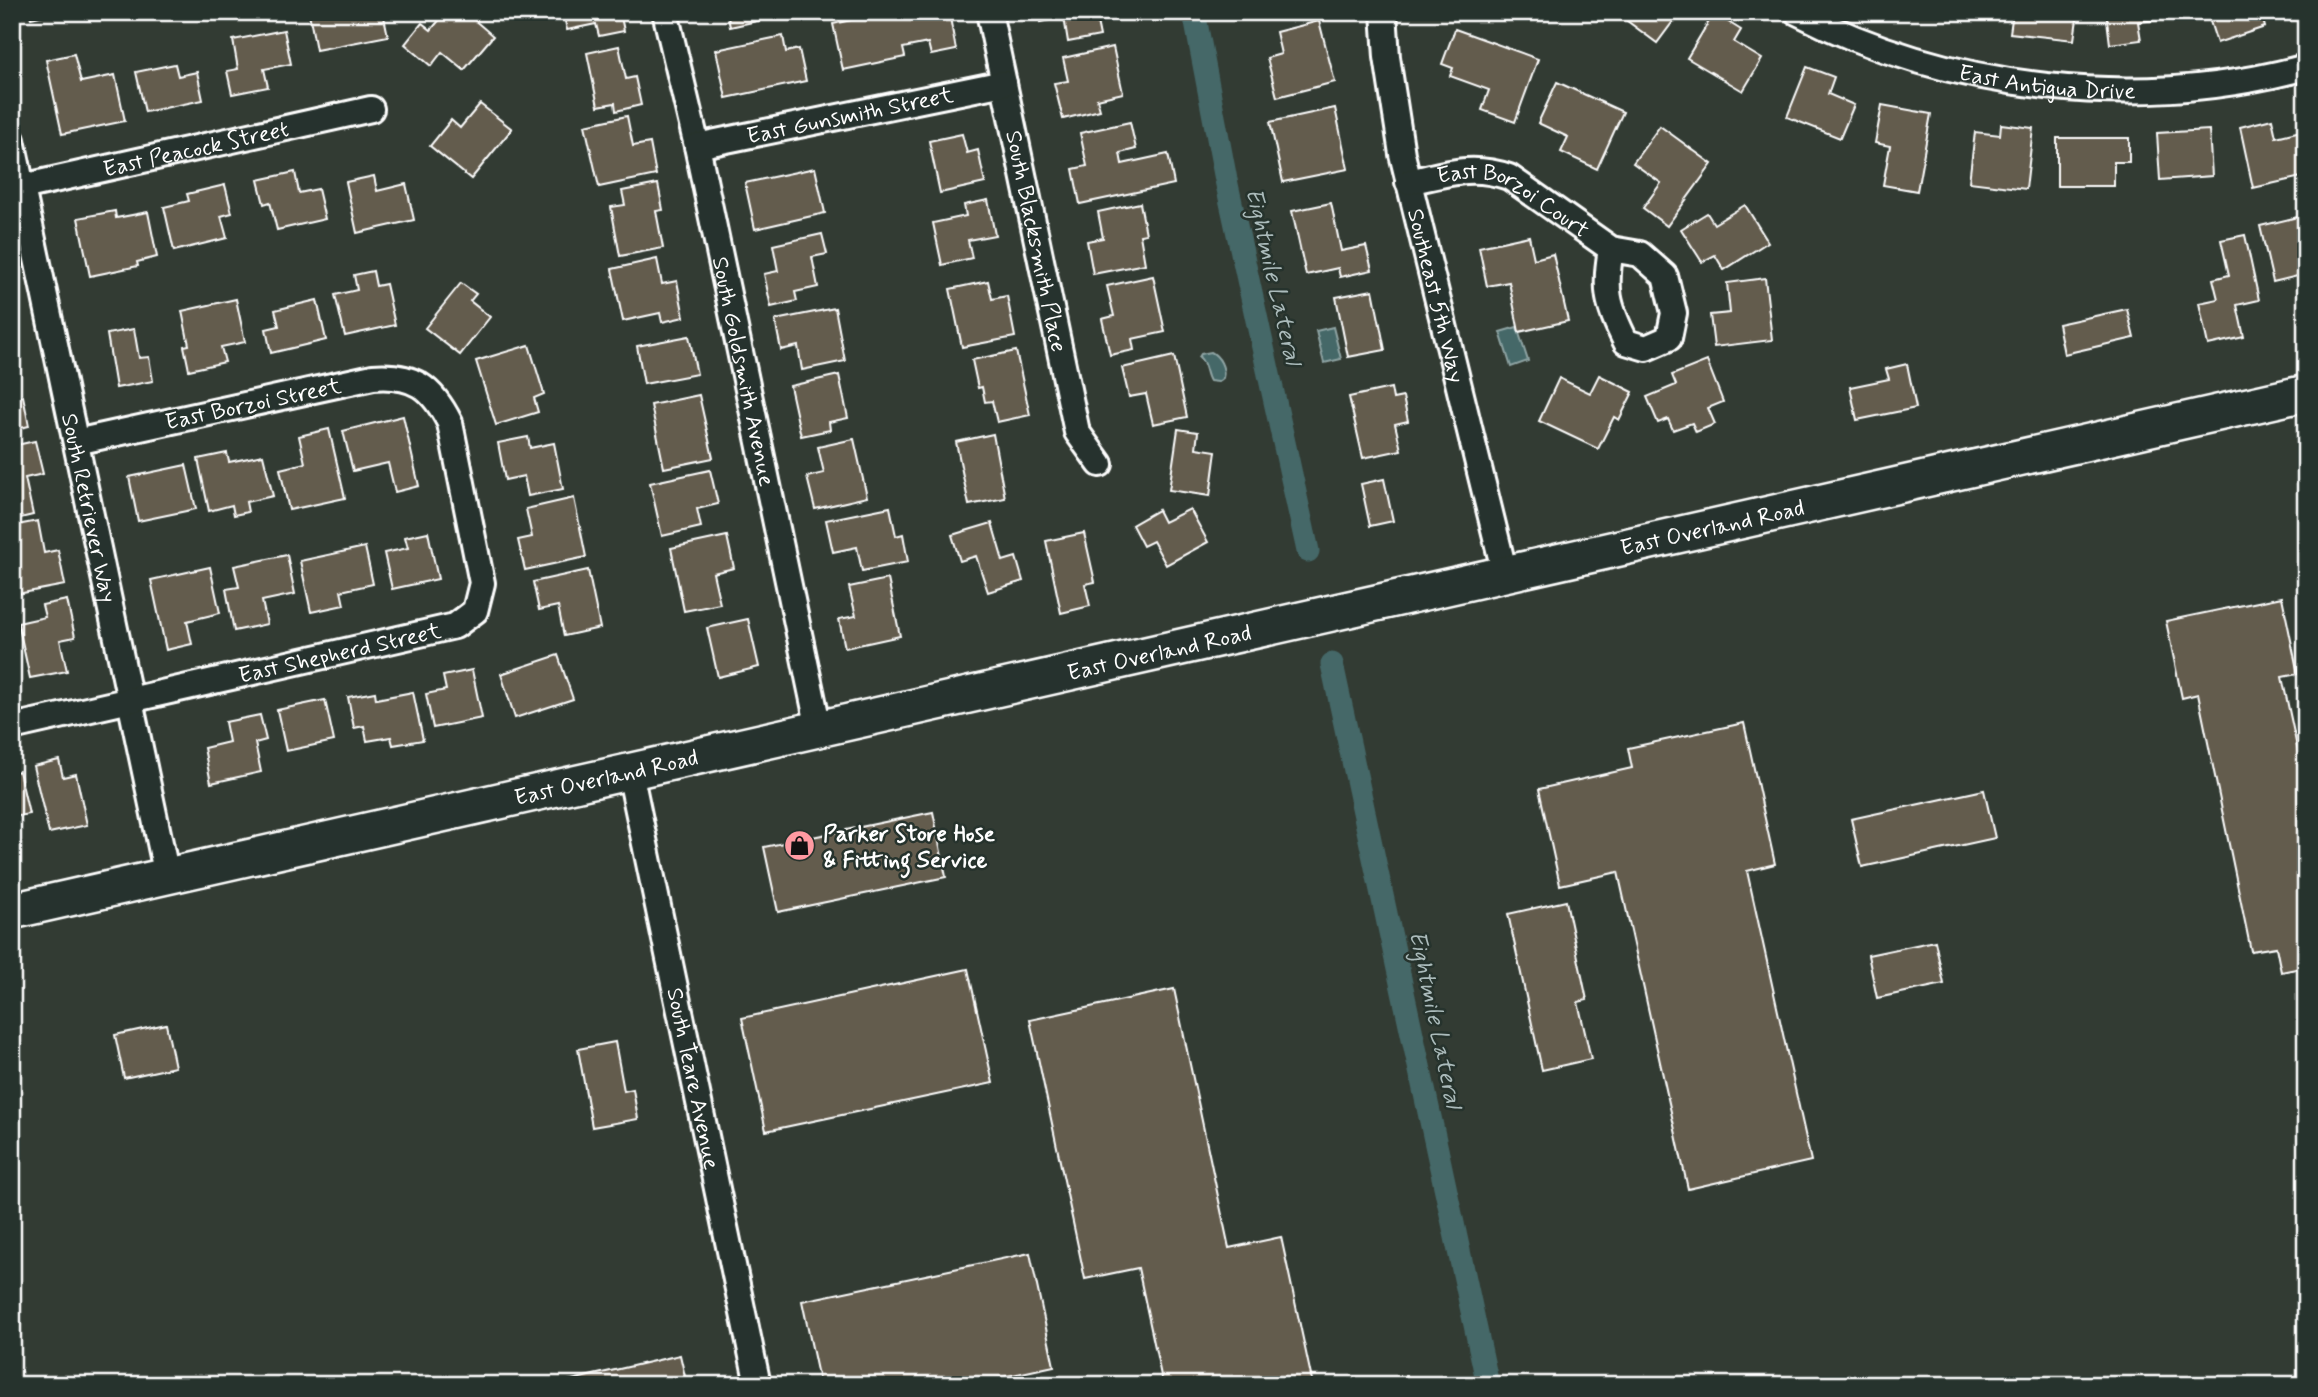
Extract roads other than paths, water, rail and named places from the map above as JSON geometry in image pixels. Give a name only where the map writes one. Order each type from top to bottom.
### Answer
[{"type":"main road","name":"East Overland Road","points":[[12,911],[2306,393]]},
{"type":"street","name":"South Goldsmith Avenue","points":[[665,12],[697,146],[820,729]]},
{"type":"street","name":"South Blacksmith Place","points":[[989,12],[1077,432],[1100,464]]},
{"type":"street","name":"Southeast 5th Way","points":[[1384,12],[1393,103],[1408,182],[1505,574]]},
{"type":"street","name":"East Antigua Drive","points":[[1797,12],[1864,42],[1912,58],[2010,81],[2061,87],[2111,90],[2187,87],[2224,83],[2306,67]]},
{"type":"street","name":"East Gunsmith Street","points":[[697,146],[1004,83]]},
{"type":"street","name":"East Peacock Street","points":[[22,187],[371,109]]},
{"type":"street","name":"South Retriever Way","points":[[12,140],[167,876]]},
{"type":"street","name":"East Borzoi Court","points":[[1408,182],[1471,169],[1489,170],[1509,177],[1611,249]]},
{"type":"street","name":"East Borzoi Street","points":[[76,442],[373,377],[394,375],[412,380],[427,390]]},
{"type":"street","name":"East Shepherd Street","points":[[12,727],[455,626],[475,611],[482,583],[450,423],[441,404],[427,390]]},
{"type":"street","name":"South Teare Avenue","points":[[630,772],[758,1385]]},
{"type":"water","points":[[1333,327],[1341,359],[1324,363],[1316,331]]},
{"type":"water","points":[[1517,327],[1528,361],[1511,367],[1500,332]]},
{"type":"water","points":[[1211,352],[1223,366],[1223,378],[1218,382],[1210,381],[1199,357]]},
{"type":"waterway","name":"Eightmile Lateral","points":[[1194,12],[1226,180],[1308,551]]},
{"type":"waterway","name":"Eightmile Lateral","points":[[1332,664],[1488,1385]]},
{"type":"place","name":"Parker Store Hose & Fitting Service","points":[[800,846]]}]
